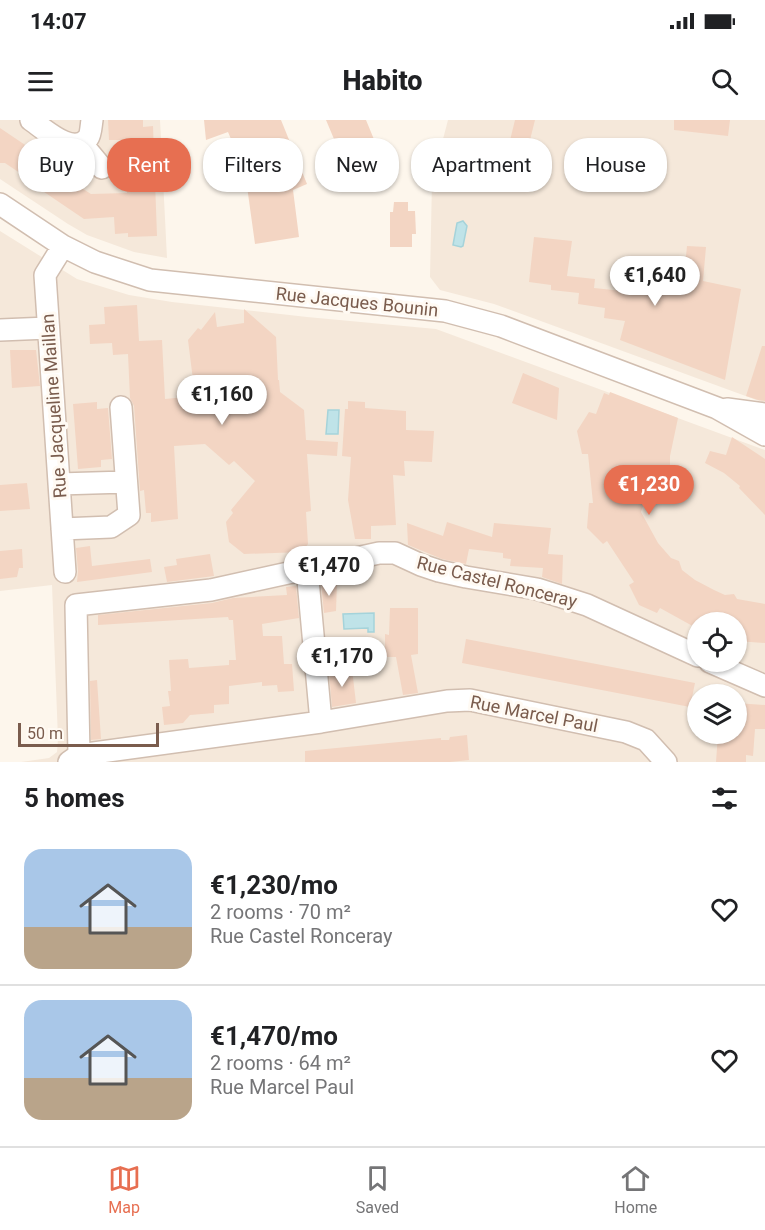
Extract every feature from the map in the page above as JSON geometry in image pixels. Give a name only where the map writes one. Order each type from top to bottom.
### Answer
[{"type":"street","points":[[31,120],[57,138]]},
{"type":"street","points":[[88,138],[92,120]]},
{"type":"street","points":[[95,160],[102,168]]},
{"type":"street","name":"Rue Jacques Bounin","points":[[0,204],[63,246],[95,262],[150,280],[445,311],[501,326],[717,408],[765,435]]},
{"type":"street","name":"Rue Jacqueline Maillan","points":[[63,246],[45,275],[65,572]]},
{"type":"street","points":[[0,330],[48,328]]},
{"type":"street","points":[[62,529],[111,527],[129,515],[121,407]]},
{"type":"street","name":"Rue Jacques Bounin","points":[[717,408],[765,414]]},
{"type":"street","points":[[60,484],[126,482]]},
{"type":"street","name":"Rue Castel Ronceray","points":[[76,605],[211,590],[379,553],[394,553],[421,566],[439,571],[537,589],[587,605],[687,651]]},
{"type":"street","points":[[307,569],[321,722]]},
{"type":"street","name":"Rue Marcel Paul","points":[[76,605],[74,759],[447,701],[470,700],[626,732],[645,740],[666,762]]},
{"type":"street","points":[[733,672],[765,686]]},
{"type":"shaded area","points":[[0,120],[160,120],[161,138],[107,138],[107,192],[164,192],[167,258],[134,252],[87,235],[20,192],[95,192],[95,138],[18,138],[18,191],[0,179]]},
{"type":"shaded area","points":[[448,120],[765,120],[765,403],[494,304],[440,290],[430,277],[432,192],[552,192],[552,138],[443,138]]},
{"type":"shaded area","points":[[0,231],[77,279],[129,295],[307,317],[436,329],[765,450],[765,762],[21,762],[49,758],[57,752],[52,585],[0,591]]},
{"type":"water","points":[[463,221],[467,226],[461,247],[453,245],[457,223]]},
{"type":"water","points":[[328,410],[339,410],[338,434],[326,434]]},
{"type":"water","points":[[374,613],[374,632],[368,632],[368,628],[344,629],[343,614]]},
{"type":"building","points":[[108,120],[143,120],[143,127],[153,126],[153,138],[109,138]]},
{"type":"building","points":[[204,120],[281,120],[288,138],[231,138],[228,132],[206,138]]},
{"type":"building","points":[[326,120],[366,120],[373,138],[334,138]]},
{"type":"building","points":[[515,120],[535,120],[530,138],[511,138]]},
{"type":"building","points":[[674,120],[730,120],[728,136],[674,130]]},
{"type":"building","points":[[0,128],[18,140],[18,172],[5,163],[0,163]]},
{"type":"building","points":[[303,174],[307,184],[303,186]]},
{"type":"building","points":[[44,192],[88,192],[91,194],[155,192],[157,236],[128,237],[128,233],[115,234],[114,217],[84,219]]},
{"type":"building","points":[[248,192],[293,192],[299,237],[255,244]]},
{"type":"building","points":[[394,202],[408,202],[408,211],[415,211],[416,234],[412,234],[412,247],[390,247],[390,212],[393,212]]},
{"type":"building","points":[[534,237],[572,241],[567,276],[595,279],[594,288],[632,292],[638,267],[684,277],[687,246],[706,247],[703,281],[741,289],[725,380],[620,340],[625,321],[604,318],[605,308],[578,304],[579,293],[551,290],[551,285],[529,282]]},
{"type":"building","points":[[137,305],[139,341],[162,340],[165,399],[195,396],[188,340],[198,328],[201,330],[215,312],[217,327],[244,323],[244,309],[276,337],[280,392],[304,410],[306,440],[338,442],[337,456],[307,454],[311,511],[306,512],[308,544],[302,552],[244,554],[229,542],[226,522],[233,513],[231,510],[255,481],[234,461],[229,465],[205,444],[174,446],[178,519],[151,522],[151,513],[146,513],[144,490],[140,491],[134,406],[130,398],[128,354],[113,355],[112,343],[90,344],[89,325],[105,324],[104,307]]},
{"type":"building","points":[[762,346],[765,346],[765,401],[746,396]]},
{"type":"building","points":[[10,350],[36,350],[40,386],[12,388]]},
{"type":"building","points":[[523,373],[559,388],[557,420],[512,403]]},
{"type":"building","points":[[610,392],[678,418],[670,456],[670,475],[624,479],[643,506],[641,512],[658,543],[671,558],[679,561],[682,570],[695,580],[725,595],[734,594],[737,599],[765,604],[765,643],[747,642],[747,612],[687,612],[687,623],[660,608],[657,613],[639,605],[629,585],[634,582],[607,541],[603,544],[587,528],[589,503],[593,503],[588,454],[582,454],[577,431],[589,412],[596,414],[604,393],[609,395]]},
{"type":"building","points":[[348,401],[365,402],[365,408],[406,411],[406,430],[434,431],[432,462],[404,461],[405,476],[393,475],[396,525],[371,526],[371,539],[355,539],[348,500],[351,457],[342,456],[345,409],[348,409]]},
{"type":"building","points":[[97,402],[97,409],[108,408],[112,459],[101,460],[101,467],[78,469],[73,404]]},
{"type":"building","points":[[732,437],[765,459],[765,515],[739,488],[740,486],[724,473],[705,463],[710,451],[726,455]]},
{"type":"building","points":[[27,483],[30,509],[0,511],[0,485]]},
{"type":"building","points":[[447,522],[492,537],[494,523],[551,528],[548,554],[563,555],[562,584],[542,577],[543,568],[510,566],[511,559],[503,558],[503,553],[469,549],[466,564],[442,559],[408,545],[407,523],[443,536]]},
{"type":"building","points":[[90,546],[92,566],[150,559],[152,572],[77,582],[76,548]]},
{"type":"building","points":[[22,549],[23,568],[19,568],[17,577],[0,579],[0,551]]},
{"type":"building","points":[[210,554],[214,576],[167,582],[164,567],[177,565],[176,559]]},
{"type":"building","points":[[337,582],[336,611],[324,613],[321,583]]},
{"type":"building","points":[[296,586],[299,618],[262,624],[263,636],[282,636],[284,664],[292,664],[294,691],[278,692],[277,685],[262,686],[262,682],[229,686],[229,704],[214,705],[214,713],[190,715],[183,723],[164,725],[162,707],[170,706],[169,660],[188,659],[189,668],[229,665],[229,660],[236,660],[233,620],[229,620],[228,617],[98,625],[98,615],[212,603],[233,598],[287,595],[286,587]]},
{"type":"building","points":[[390,608],[418,608],[418,654],[411,655],[418,693],[403,695],[396,657],[386,657],[385,634],[389,635]]},
{"type":"building","points":[[466,639],[695,683],[687,684],[687,706],[462,663]]},
{"type":"building","points":[[352,669],[356,703],[332,707],[329,672]]},
{"type":"building","points":[[97,680],[101,739],[91,740],[90,681]]},
{"type":"building","points":[[747,704],[765,705],[765,729],[755,729],[753,756],[746,755],[746,762],[716,762],[717,744],[747,744]]},
{"type":"building","points":[[467,735],[469,760],[305,762],[305,751],[441,738],[441,740],[449,740],[450,737]]}]
